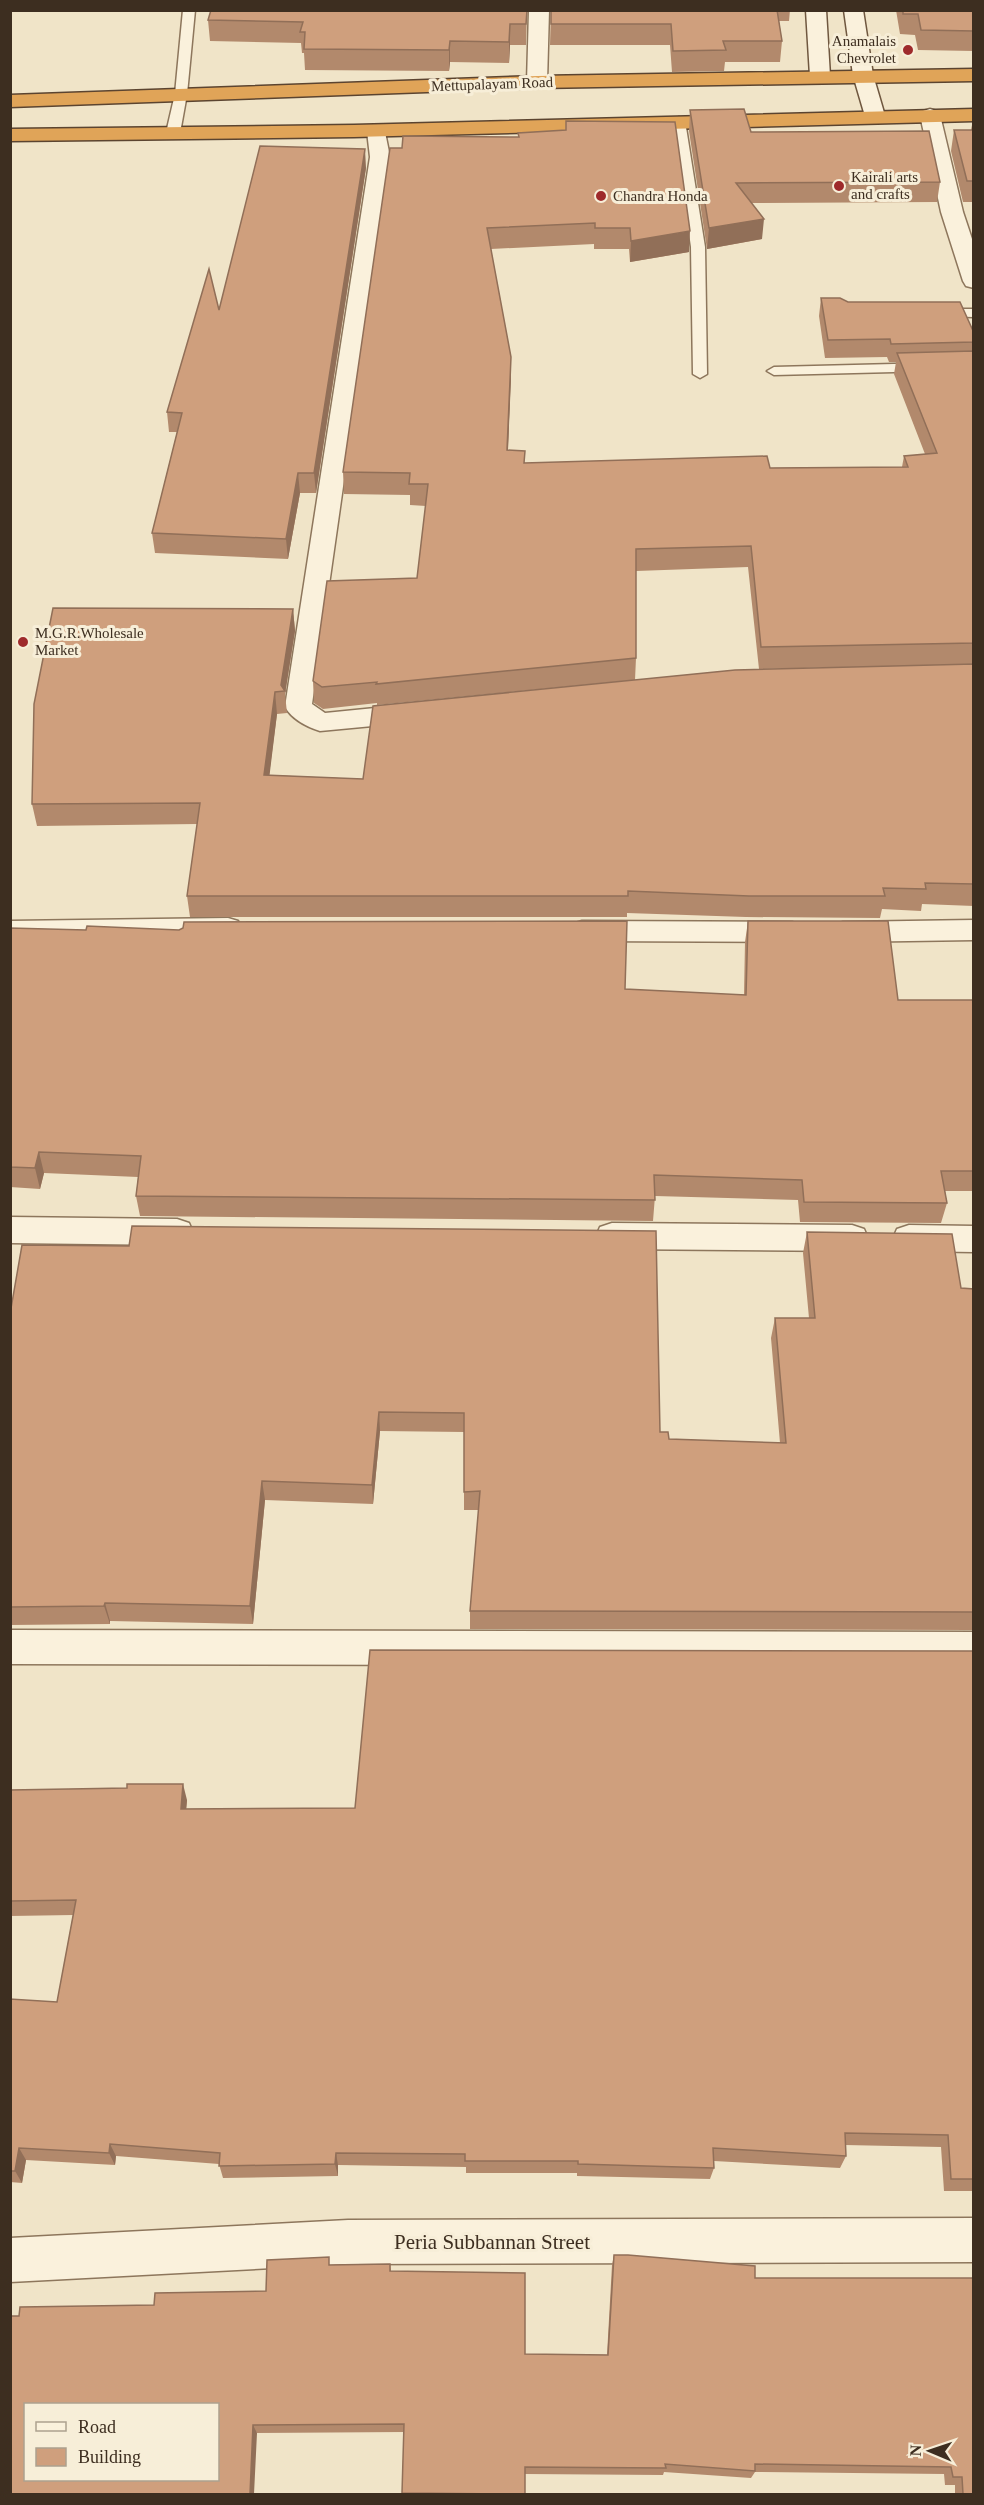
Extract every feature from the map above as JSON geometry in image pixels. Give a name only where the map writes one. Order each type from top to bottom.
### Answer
[{"type":"highway","name":"Mettupalayam Road","points":[[10,101],[537,82],[974,75]]},
{"type":"highway","points":[[10,135],[377,131],[679,121],[974,115]]},
{"type":"street","points":[[537,82],[539,10]]},
{"type":"street","points":[[816,10],[820,76]]},
{"type":"street","points":[[853,10],[863,75],[875,116]]},
{"type":"street","points":[[930,115],[952,212],[974,281]]},
{"type":"street","points":[[377,131],[380,158],[298,707],[320,722],[437,710]]},
{"type":"street","points":[[10,931],[261,929]]},
{"type":"street","points":[[560,930],[974,930]]},
{"type":"street","points":[[10,1230],[213,1232]]},
{"type":"street","points":[[581,1235],[974,1239]]},
{"type":"street","points":[[10,1647],[974,1648]]},
{"type":"street","name":"Peria Subbannan Street","points":[[10,2260],[348,2242],[974,2240]]},
{"type":"lane","points":[[173,133],[181,94],[189,10]]},
{"type":"lane","points":[[679,121],[698,247],[700,374]]},
{"type":"lane","points":[[926,314],[974,313]]},
{"type":"lane","points":[[774,371],[974,366]]},
{"type":"building","points":[[211,10],[527,10],[526,24],[510,24],[509,42],[450,41],[449,50],[304,49],[305,32],[300,32],[303,22],[208,20]]},
{"type":"building","points":[[551,10],[777,10],[782,41],[723,41],[726,50],[673,51],[671,24],[551,24]]},
{"type":"building","points":[[903,10],[974,10],[974,31],[921,30],[918,14],[903,14]]},
{"type":"building","points":[[744,109],[751,132],[929,131],[940,182],[736,183],[764,219],[709,228],[690,110]]},
{"type":"building","points":[[566,121],[675,122],[690,231],[631,241],[630,228],[595,228],[595,223],[487,228],[511,357],[507,450],[525,451],[524,463],[767,456],[770,468],[908,467],[904,456],[937,453],[897,353],[974,351],[974,643],[761,647],[751,546],[636,549],[636,658],[376,684],[377,682],[322,687],[313,681],[327,581],[417,578],[428,484],[409,484],[410,473],[343,472],[390,148],[402,148],[403,136],[519,137],[518,133],[566,130]]},
{"type":"building","points":[[954,130],[974,130],[974,181],[967,181]]},
{"type":"building","points":[[260,146],[365,149],[314,473],[298,473],[286,539],[152,533],[182,413],[167,412],[209,269],[219,310]]},
{"type":"building","points":[[821,298],[840,298],[848,302],[960,302],[974,333],[974,342],[891,344],[890,339],[828,340]]},
{"type":"building","points":[[53,608],[293,609],[281,685],[285,691],[275,692],[264,775],[363,779],[373,706],[735,670],[974,664],[974,884],[925,883],[926,889],[883,888],[885,896],[749,896],[628,891],[628,896],[187,896],[200,803],[32,804],[34,704]]},
{"type":"building","points":[[627,921],[625,989],[746,995],[748,921],[888,921],[898,1000],[974,1000],[974,1171],[941,1171],[947,1203],[804,1202],[802,1180],[654,1175],[655,1200],[136,1196],[141,1156],[39,1152],[35,1168],[10,1167],[10,928],[86,930],[87,926],[179,930],[183,928],[184,922]]},
{"type":"building","points":[[132,1226],[656,1231],[660,1432],[668,1432],[669,1439],[786,1443],[775,1318],[815,1318],[807,1232],[952,1234],[961,1288],[974,1289],[974,1612],[470,1611],[480,1491],[464,1492],[464,1413],[379,1412],[372,1485],[262,1481],[250,1606],[105,1603],[104,1606],[10,1607],[10,1314],[22,1245],[129,1246]]},
{"type":"building","points":[[370,1650],[974,1651],[974,2179],[951,2179],[948,2135],[845,2133],[846,2156],[713,2148],[714,2168],[578,2164],[578,2161],[465,2161],[465,2154],[336,2153],[335,2164],[219,2166],[220,2153],[110,2144],[109,2153],[19,2148],[15,2171],[10,2171],[10,1999],[57,2002],[76,1900],[10,1901],[10,1790],[127,1788],[127,1784],[183,1784],[181,1809],[355,1808]]},
{"type":"building","points":[[614,2255],[755,2266],[755,2278],[974,2278],[974,2494],[963,2494],[962,2477],[953,2477],[951,2467],[755,2464],[755,2471],[665,2464],[666,2468],[525,2467],[525,2494],[402,2493],[404,2424],[253,2425],[250,2494],[10,2494],[10,2316],[19,2316],[20,2307],[154,2305],[155,2293],[266,2291],[267,2260],[329,2257],[329,2265],[390,2264],[390,2271],[525,2273],[525,2354],[608,2355]]},
{"type":"place","name":"Anamalais Chevrolet","points":[[908,50]]},
{"type":"place","name":"Kairali arts and crafts","points":[[839,186]]},
{"type":"place","name":"Chandra Honda","points":[[601,196]]},
{"type":"place","name":"M.G.R.Wholesale Market","points":[[23,642]]}]
